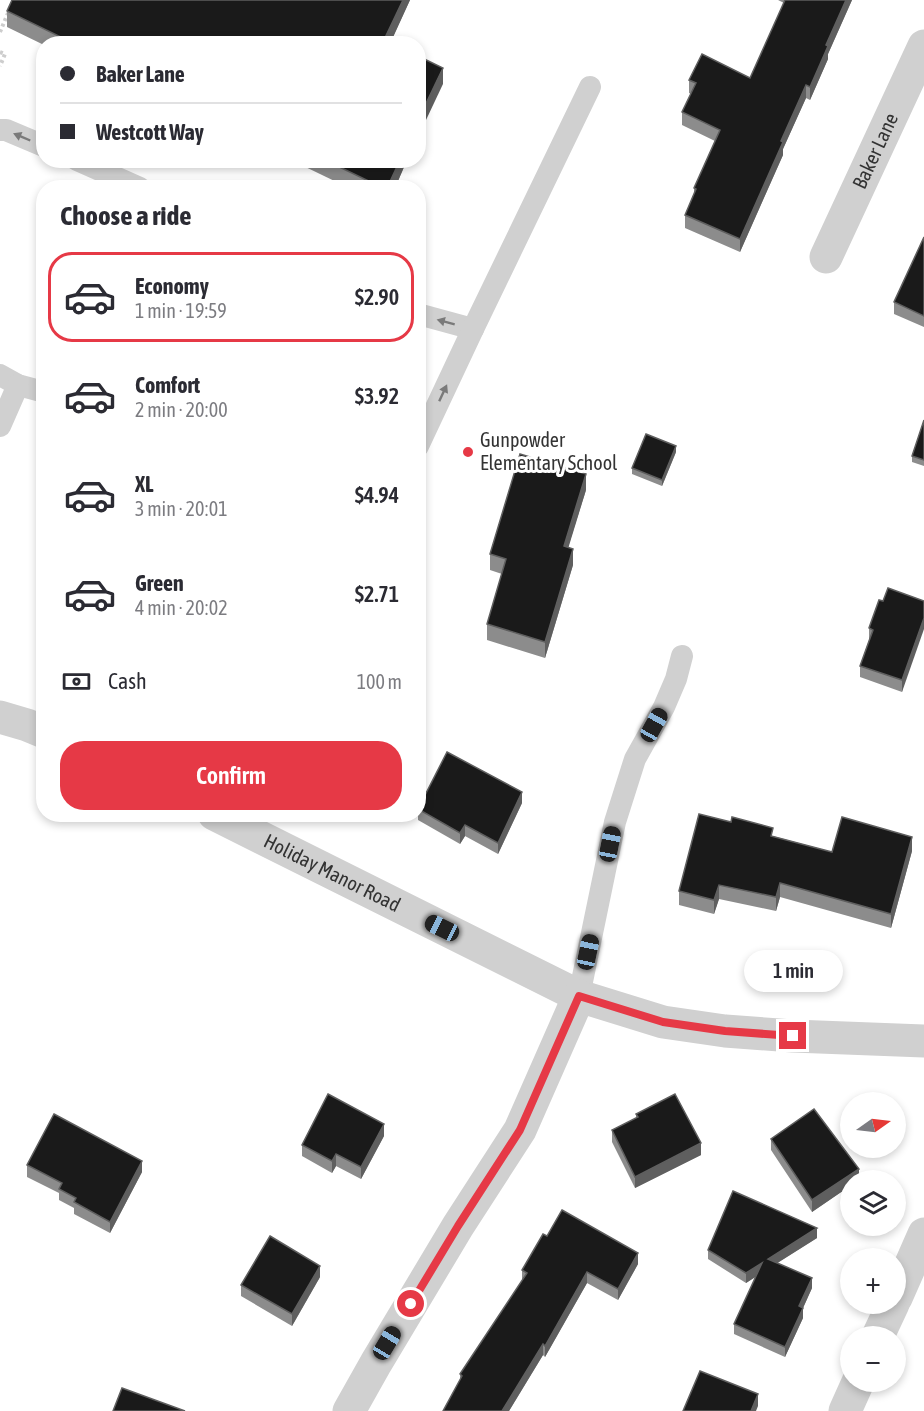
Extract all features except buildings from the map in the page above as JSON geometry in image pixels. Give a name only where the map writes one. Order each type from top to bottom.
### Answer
[{"type":"street","name":"Baker Lane","points":[[826,257],[924,46]]},
{"type":"street","points":[[0,717],[36,729]]},
{"type":"street","name":"Holiday Manor Road","points":[[239,822],[579,996],[663,1022],[725,1031],[924,1041]]},
{"type":"street","points":[[349,1411],[458,1226],[520,1130],[579,996]]},
{"type":"street","points":[[906,1275],[924,1234]]},
{"type":"street","points":[[844,1411],[853,1392]]},
{"type":"lane","points":[[426,429],[590,87]]},
{"type":"lane","points":[[0,130],[6,130],[36,143]]},
{"type":"lane","points":[[95,168],[122,180]]},
{"type":"lane","points":[[426,316],[473,329]]},
{"type":"lane","points":[[0,426],[9,380],[36,389]]},
{"type":"lane","points":[[579,996],[615,822],[635,759],[676,679],[682,656]]},
{"type":"path","points":[[0,32],[9,11]]},
{"type":"path","points":[[0,52],[5,54],[0,66]]},
{"type":"place","name":"Gunpowder Elementary School","points":[[468,452]]},
{"type":"route","points":[[411,1304],[520,1130],[579,996],[663,1022],[725,1031],[793,1036]]}]
